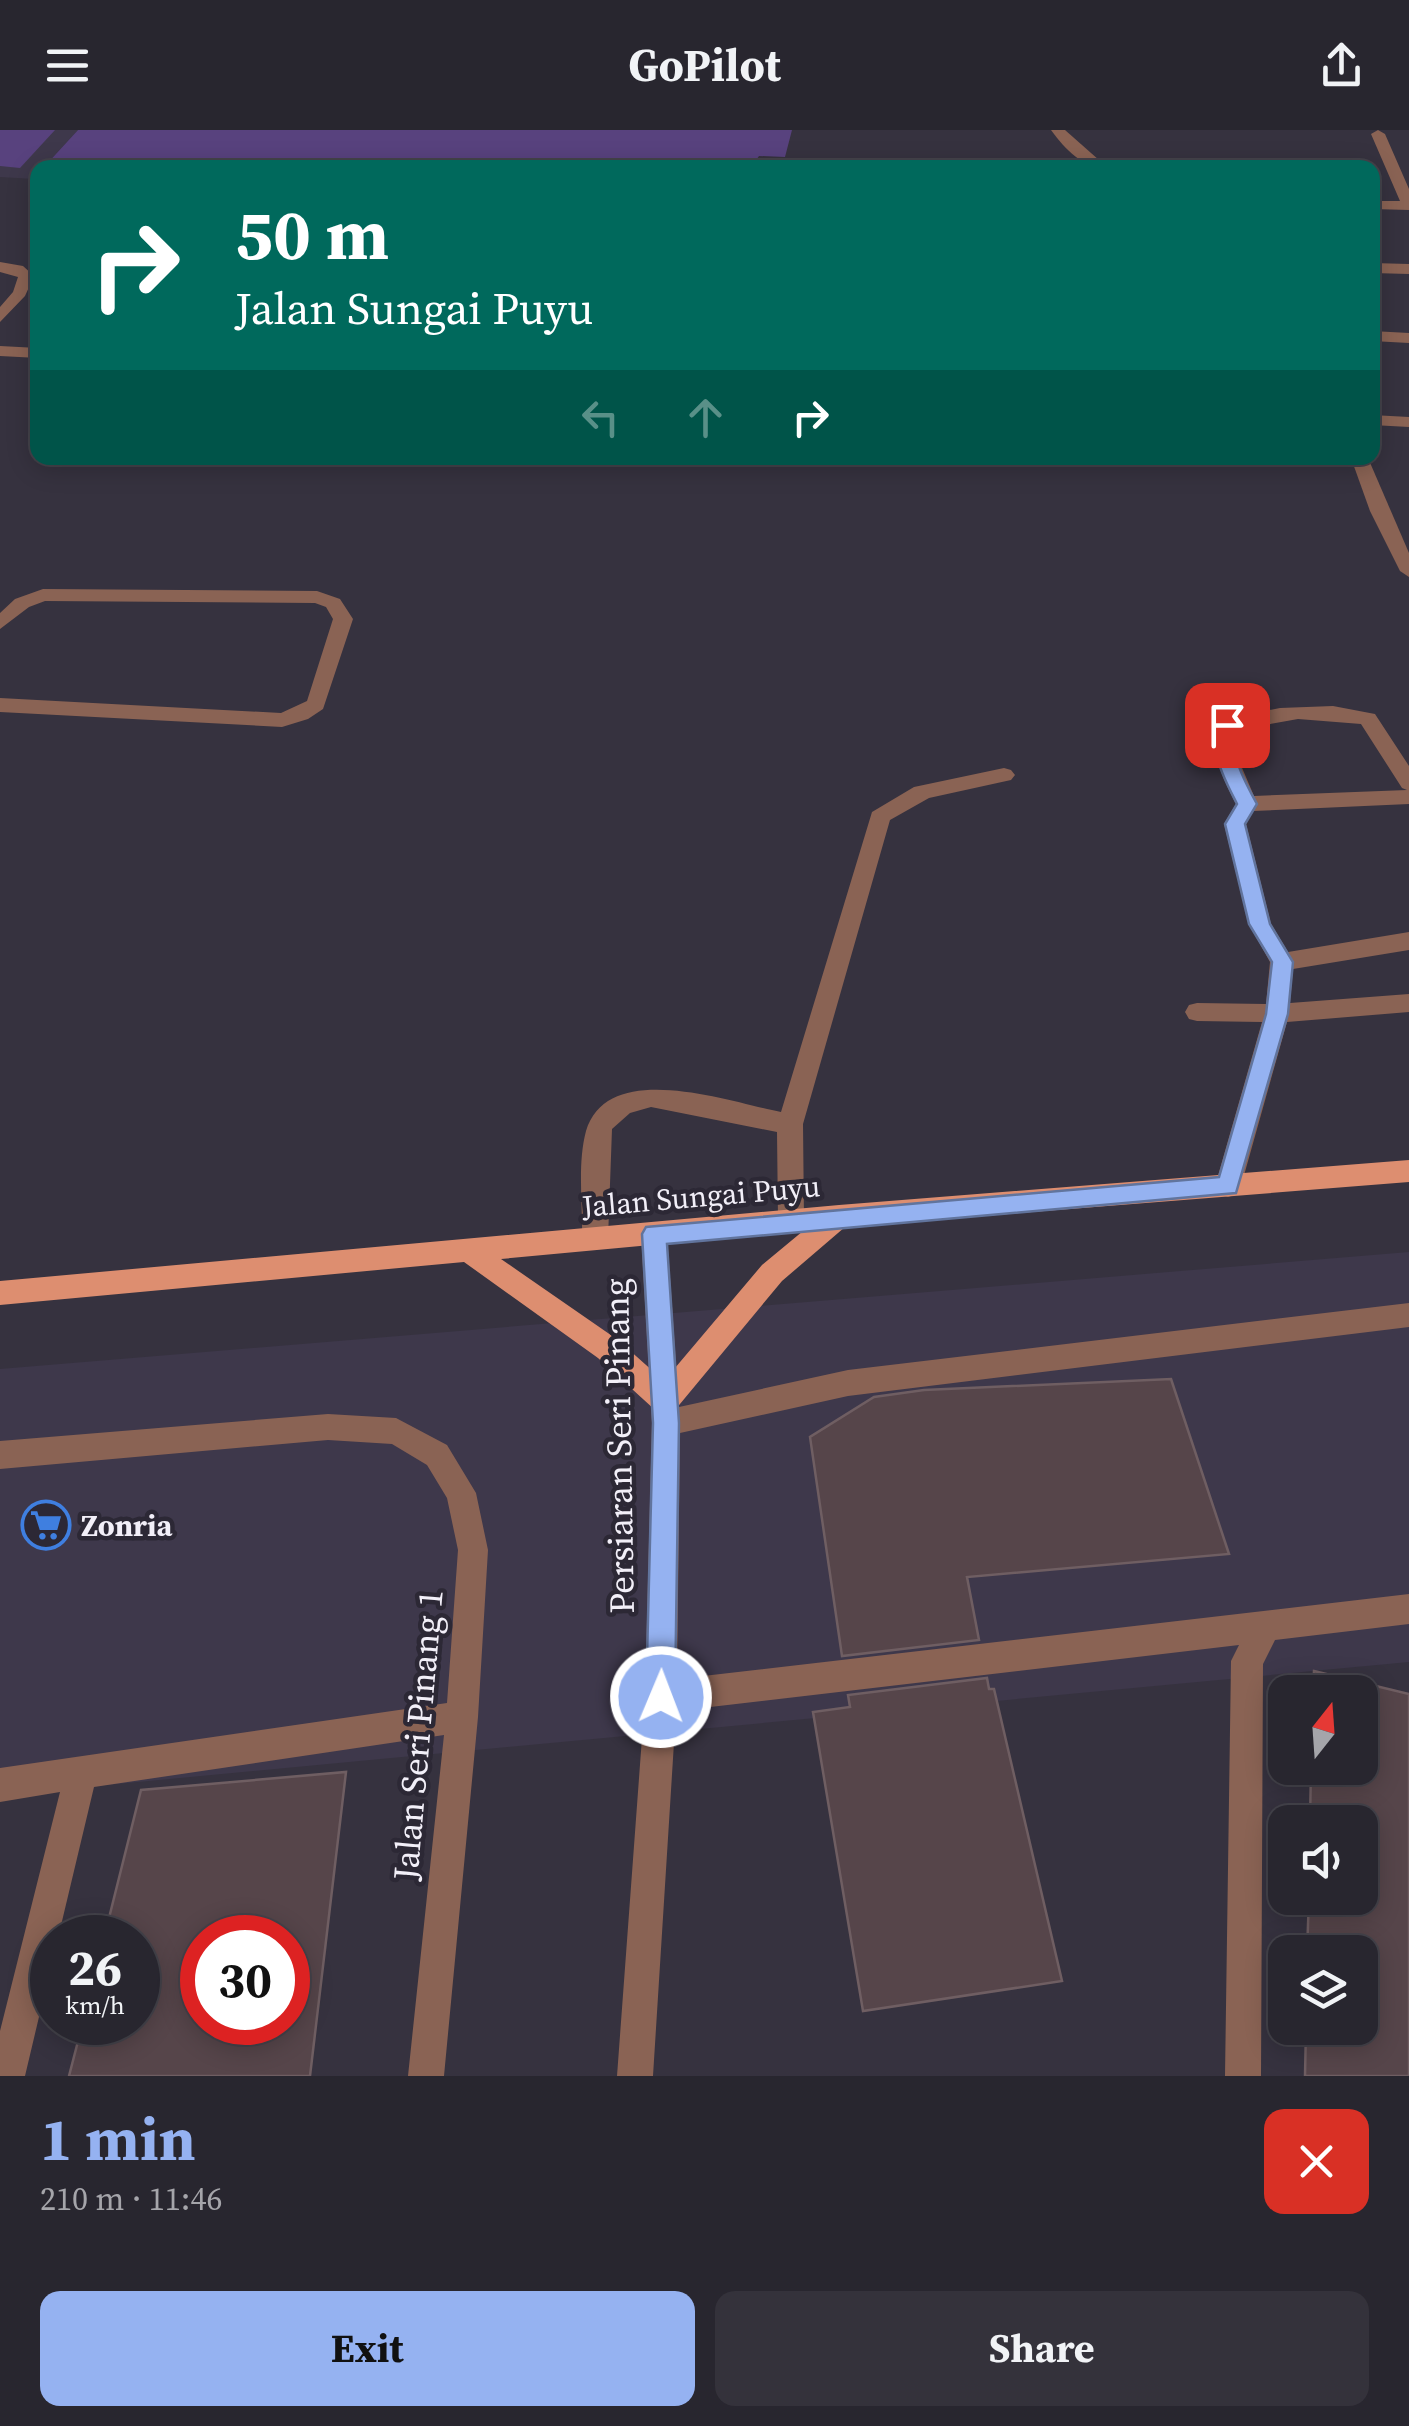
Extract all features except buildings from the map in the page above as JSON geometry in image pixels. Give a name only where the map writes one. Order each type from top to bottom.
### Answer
[{"type":"main road","name":"Jalan Sungai Puyu","points":[[0,1292],[791,1220],[1409,1170]]},
{"type":"main road","points":[[468,1250],[608,1349],[666,1412],[772,1274],[839,1216]]},
{"type":"street","points":[[1058,130],[1090,160]]},
{"type":"street","points":[[1378,134],[1409,205],[1380,205]]},
{"type":"street","points":[[0,267],[18,269],[26,276],[20,293],[0,317]]},
{"type":"street","points":[[1380,268],[1409,269]]},
{"type":"street","points":[[1380,336],[1409,338]]},
{"type":"street","points":[[0,351],[30,353]]},
{"type":"street","points":[[1380,420],[1409,422]]},
{"type":"street","points":[[1362,465],[1409,572]]},
{"type":"street","points":[[1379,511],[1409,512]]},
{"type":"street","points":[[0,624],[22,603],[43,595],[317,597],[333,603],[342,618],[316,704],[282,720],[0,705]]},
{"type":"street","points":[[1247,804],[1229,769],[1223,747],[1227,725],[1263,716],[1339,710],[1368,719],[1409,783]]},
{"type":"street","points":[[791,1220],[790,1124],[880,817],[907,798],[1004,776]]},
{"type":"street","points":[[1247,804],[1409,797]]},
{"type":"street","points":[[1228,1186],[1277,1014],[1282,962],[1260,924],[1235,824],[1247,804]]},
{"type":"street","points":[[1282,962],[1409,941]]},
{"type":"street","points":[[1197,1012],[1277,1014],[1409,1002]]},
{"type":"street","points":[[594,1239],[599,1130],[613,1110],[631,1100],[651,1096],[790,1124]]},
{"type":"street","name":"Persiaran Seri Pinang","points":[[635,2076],[661,1697],[666,1412],[654,1234]]},
{"type":"street","points":[[666,1412],[848,1382],[1409,1314]]},
{"type":"street","name":"Jalan Seri Pinang 1","points":[[0,1455],[328,1427],[396,1432],[437,1455],[461,1493],[472,1550],[462,1717],[426,2076]]},
{"type":"street","points":[[661,1697],[1409,1609]]},
{"type":"street","points":[[1244,2076],[1247,1661],[1266,1626]]},
{"type":"street","points":[[0,1785],[345,1731],[462,1717]]},
{"type":"street","points":[[8,2076],[81,1774]]},
{"type":"shaded area","points":[[0,130],[78,130],[50,160],[30,160],[30,179],[0,177]]},
{"type":"shaded area","points":[[0,130],[55,130],[20,168],[0,166]]},
{"type":"shaded area","points":[[78,130],[792,130],[785,157],[759,156],[756,160],[50,160]]},
{"type":"shaded area","points":[[1409,1252],[1409,1662],[0,1795],[0,1369]]},
{"type":"place","name":"Zonria","points":[[46,1525]]},
{"type":"route","points":[[661,1697],[666,1423],[654,1234],[1228,1186],[1277,1014],[1282,962],[1260,924],[1235,824],[1247,804],[1229,769],[1223,747],[1227,725]]}]
